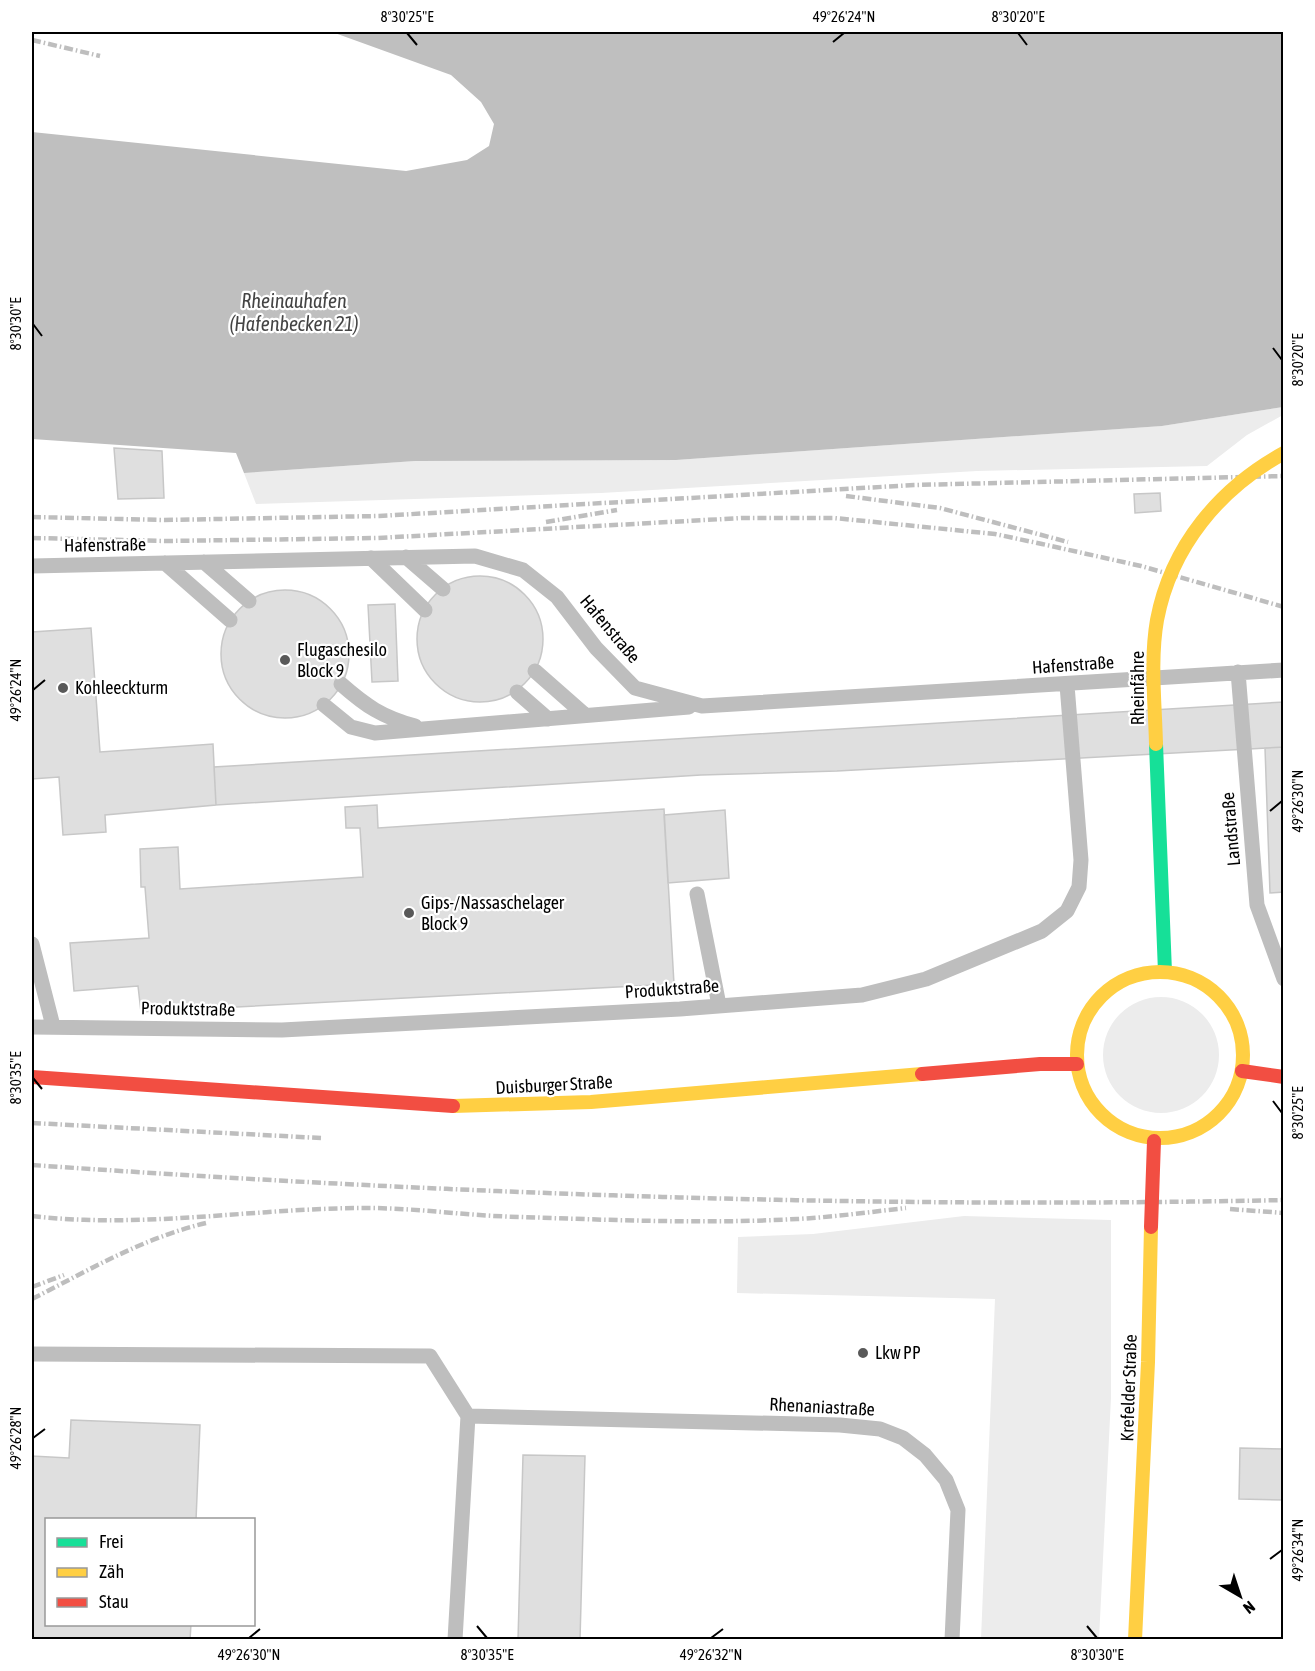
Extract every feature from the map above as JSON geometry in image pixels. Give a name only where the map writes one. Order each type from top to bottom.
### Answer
[{"type":"street","name":"Rheinfähre","points":[[1166,972],[1154,665],[1157,620],[1171,576],[1188,542],[1209,511],[1239,482],[1284,453]]},
{"type":"street","points":[[1166,972],[1202,983],[1217,994],[1229,1009],[1242,1045],[1242,1071],[1227,1103],[1213,1119],[1195,1130],[1154,1140],[1132,1134],[1113,1124],[1097,1109],[1085,1091],[1077,1064],[1077,1045],[1084,1021],[1098,1000],[1125,980],[1140,974],[1166,972]]},
{"type":"street","name":"Duisburger Straße","points":[[32,1077],[457,1106],[591,1102],[1028,1065],[1077,1064]]},
{"type":"street","points":[[1242,1071],[1284,1077]]},
{"type":"street","name":"Krefelder Straße","points":[[1135,1640],[1149,1362],[1154,1140]]},
{"type":"lane","name":"Hafenstraße","points":[[32,566],[475,556],[523,570],[558,597],[596,648],[635,688],[702,705],[1067,685],[1284,670]]},
{"type":"lane","points":[[406,557],[443,589]]},
{"type":"lane","points":[[371,558],[425,610]]},
{"type":"lane","points":[[204,562],[249,601]]},
{"type":"lane","points":[[165,563],[230,620]]},
{"type":"lane","points":[[535,671],[585,716]]},
{"type":"lane","name":"Landstraße","points":[[1238,672],[1257,905],[1284,979]]},
{"type":"lane","points":[[341,684],[386,718],[424,729]]},
{"type":"lane","name":"Produktstraße","points":[[32,1027],[282,1030],[862,995],[926,979],[1042,931],[1067,911],[1079,887],[1081,860],[1067,685]]},
{"type":"lane","points":[[517,692],[548,719]]},
{"type":"lane","points":[[324,705],[351,727],[375,733],[702,705]]},
{"type":"lane","points":[[697,894],[719,1005]]},
{"type":"lane","points":[[32,944],[53,1026]]},
{"type":"lane","points":[[32,1354],[430,1356],[468,1416],[455,1640]]},
{"type":"lane","name":"Rhenaniastraße","points":[[468,1416],[840,1425],[880,1429],[903,1438],[925,1455],[946,1480],[958,1510],[952,1640]]},
{"type":"shaded area","points":[[1283,407],[1283,415],[1247,435],[1207,466],[977,471],[601,493],[256,504],[244,473],[415,461],[676,460],[1162,426]]},
{"type":"shaded area","points":[[1161,997],[1183,1002],[1202,1014],[1214,1033],[1219,1055],[1214,1077],[1202,1096],[1183,1108],[1161,1113],[1139,1108],[1120,1096],[1108,1077],[1103,1055],[1108,1033],[1120,1014],[1139,1002]]},
{"type":"shaded area","points":[[964,1216],[1111,1220],[1111,1398],[1099,1639],[981,1639],[995,1299],[737,1293],[738,1237],[813,1234]]},
{"type":"water","name":"Rheinauhafen (Hafenbecken 21)","points":[[332,32],[1283,32],[1283,407],[1162,426],[676,460],[415,461],[244,473],[236,453],[32,439],[32,132],[406,171],[467,160],[489,146],[494,124],[481,102],[451,75]]},
{"type":"building","points":[[114,448],[162,451],[164,498],[118,499]]},
{"type":"building","points":[[1160,493],[1161,511],[1135,513],[1134,494]]},
{"type":"building","name":"Flugaschesilo Block 9","points":[[480,576],[504,581],[525,594],[538,615],[543,639],[538,663],[525,684],[504,697],[480,702],[456,697],[435,684],[422,663],[417,639],[422,615],[435,594],[456,581]]},
{"type":"building","name":"Flugaschesilo Block 9","points":[[285,590],[309,595],[330,609],[344,630],[349,654],[344,678],[330,699],[309,713],[285,718],[261,713],[240,699],[226,678],[221,654],[226,630],[240,609],[261,595]]},
{"type":"building","points":[[395,604],[398,681],[372,682],[368,605]]},
{"type":"building","name":"Kohleeckturm","points":[[91,628],[100,752],[213,744],[216,805],[105,815],[106,832],[63,835],[59,777],[32,779],[32,632]]},
{"type":"building","points":[[1284,702],[1284,747],[837,771],[701,775],[216,805],[214,767]]},
{"type":"building","points":[[1284,747],[1284,892],[1270,893],[1265,748]]},
{"type":"building","name":"Gips-/Nassaschelager Block 9","points":[[377,805],[378,828],[664,809],[674,984],[141,1012],[138,986],[74,991],[70,943],[149,938],[145,887],[141,887],[140,849],[178,847],[180,889],[363,877],[360,828],[346,828],[345,807]]},
{"type":"building","points":[[725,810],[729,878],[668,883],[664,815]]},
{"type":"building","points":[[71,1420],[200,1425],[196,1518],[45,1518],[45,1626],[191,1626],[190,1640],[32,1640],[32,1456],[69,1458]]},
{"type":"building","points":[[1240,1448],[1284,1449],[1284,1500],[1239,1499]]},
{"type":"building","points":[[523,1455],[585,1456],[580,1640],[518,1640]]},
{"type":"railway","points":[[32,40],[100,56]]},
{"type":"railway","points":[[32,517],[164,520],[379,516],[914,485],[1284,476]]},
{"type":"railway","points":[[846,496],[940,508],[1068,542]]},
{"type":"railway","points":[[546,522],[617,510]]},
{"type":"railway","points":[[32,538],[165,541],[378,538],[742,518],[834,518],[995,534],[1141,566],[1284,607]]},
{"type":"railway","points":[[32,1123],[321,1138]]},
{"type":"railway","points":[[32,1165],[344,1184],[657,1197],[971,1202],[1284,1200]]},
{"type":"railway","points":[[32,1216],[115,1220],[157,1219],[367,1208],[502,1216],[728,1221],[811,1218],[906,1208]]},
{"type":"railway","points":[[1230,1209],[1284,1213]]},
{"type":"railway","points":[[32,1299],[138,1246],[206,1223]]},
{"type":"railway","points":[[32,1287],[64,1275]]},
{"type":"traffic: fast","points":[[1156,744],[1165,972]]},
{"type":"traffic: slow","points":[[1156,744],[1153,682],[1155,635],[1164,593],[1174,568],[1186,544],[1219,502],[1239,483],[1284,453]]},
{"type":"traffic: slow","points":[[1160,972],[1192,979],[1206,986],[1218,997],[1229,1009],[1236,1023],[1243,1055],[1236,1087],[1229,1101],[1218,1113],[1206,1124],[1192,1131],[1160,1138],[1128,1131],[1114,1124],[1102,1113],[1091,1101],[1084,1087],[1077,1055],[1084,1023],[1091,1009],[1102,997],[1114,986],[1128,979],[1160,972]]},
{"type":"traffic: slow","points":[[453,1106],[591,1102],[922,1074]]},
{"type":"traffic: slow","points":[[1135,1640],[1148,1362],[1151,1227]]},
{"type":"traffic: jam","points":[[922,1074],[1040,1064],[1077,1064]]},
{"type":"traffic: jam","points":[[1242,1071],[1284,1077]]},
{"type":"traffic: jam","points":[[32,1077],[453,1106]]},
{"type":"traffic: jam","points":[[1151,1227],[1154,1141]]},
{"type":"place","name":"Flugaschesilo Block 9","points":[[285,660]]},
{"type":"place","name":"Kohleeckturm","points":[[63,688]]},
{"type":"place","name":"Gips-/Nassaschelager Block 9","points":[[409,913]]},
{"type":"place","name":"Lkw PP","points":[[863,1353]]}]
